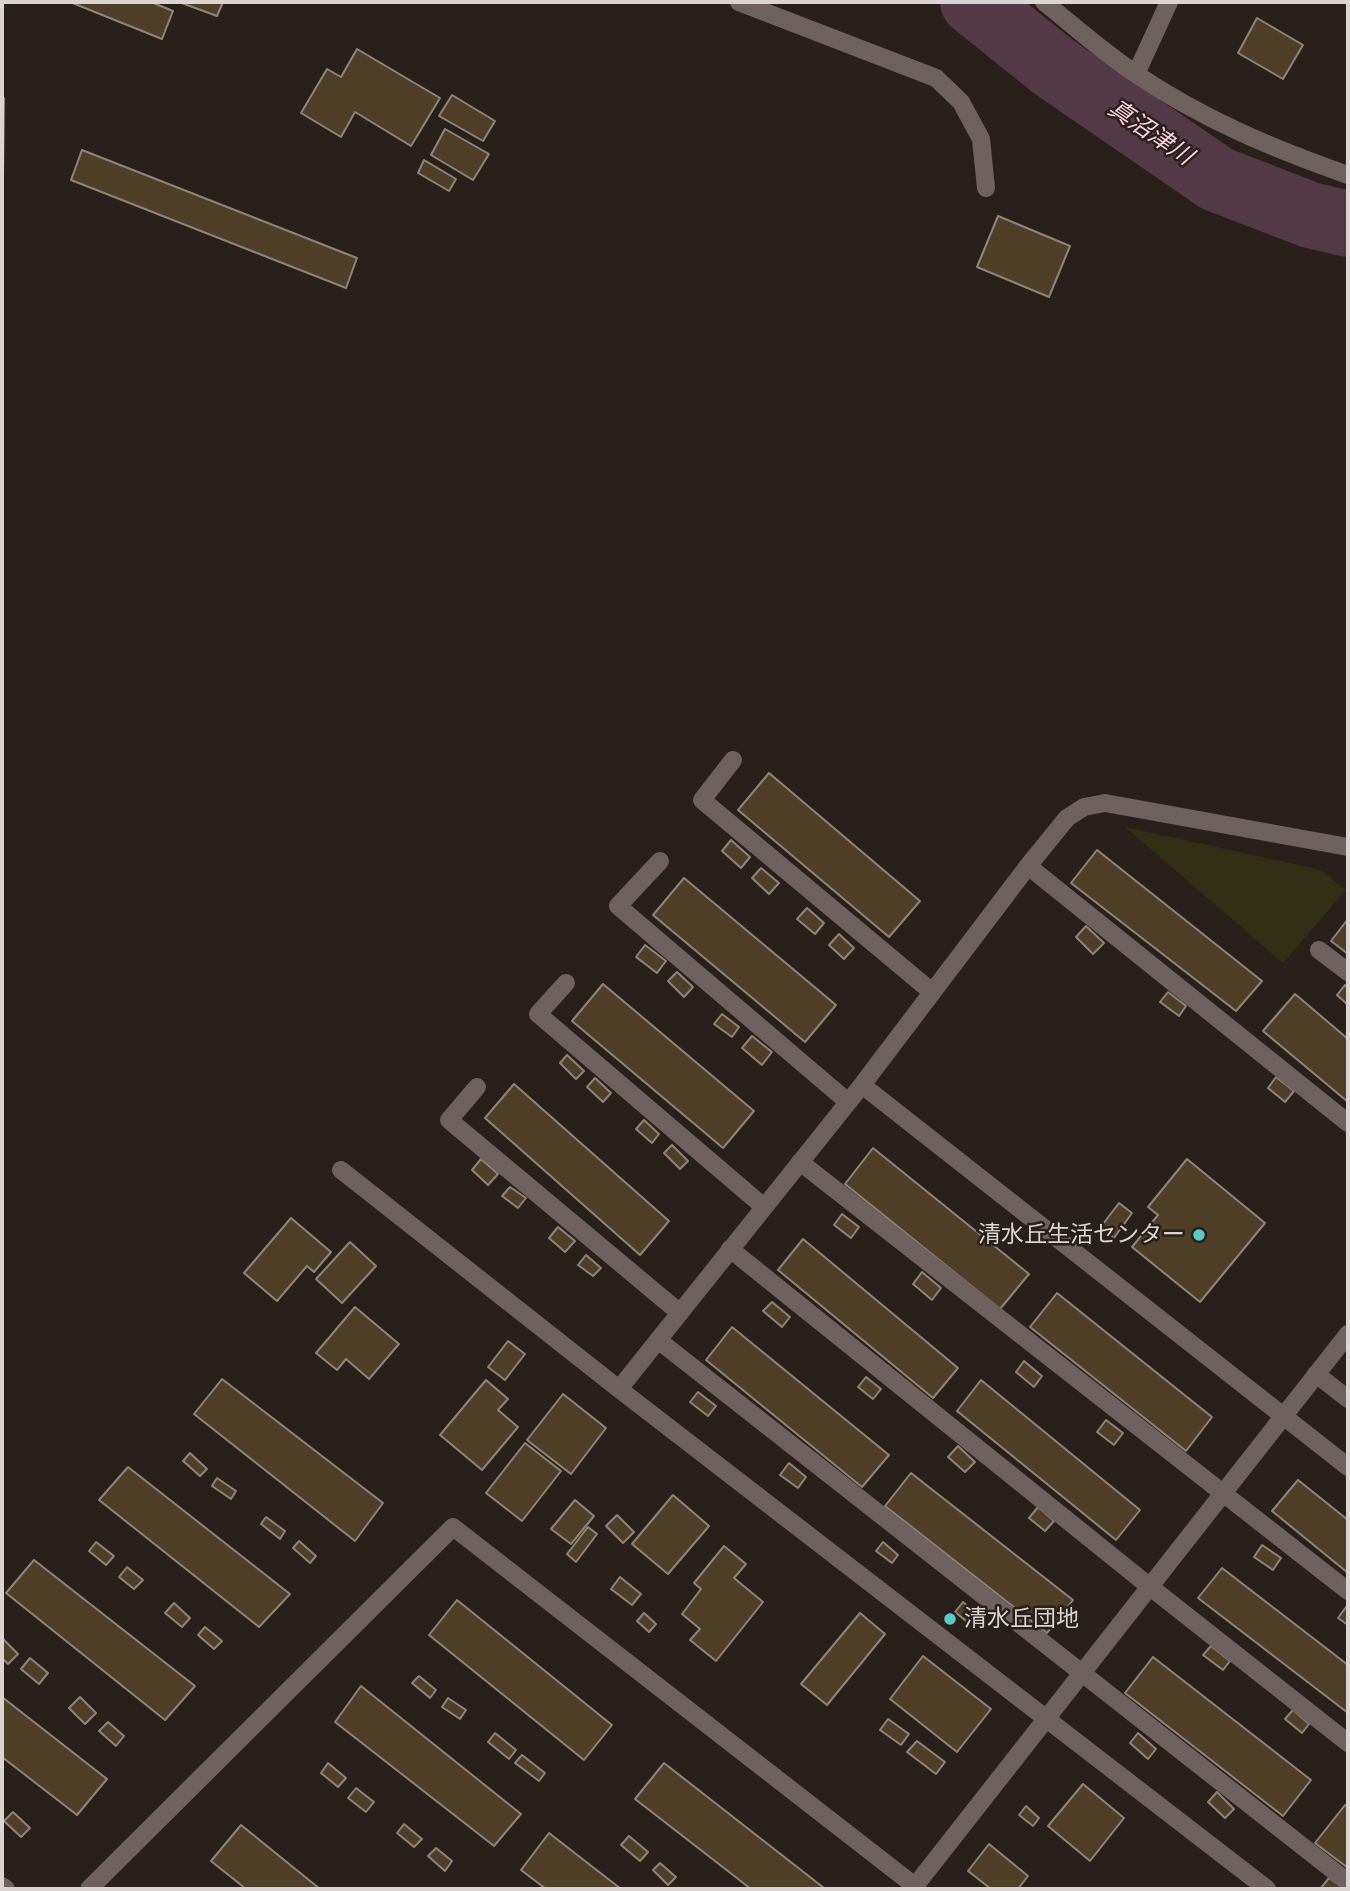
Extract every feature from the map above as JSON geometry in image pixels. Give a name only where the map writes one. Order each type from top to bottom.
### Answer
[{"type":"street","points":[[739,2],[936,78],[961,102],[981,139],[986,188]]},
{"type":"street","points":[[1044,2],[1136,74],[1217,122],[1284,152],[1348,175]]},
{"type":"street","points":[[1136,74],[1169,2]]},
{"type":"street","points":[[733,760],[702,800],[932,992]]},
{"type":"street","points":[[619,1389],[862,1085],[1067,818],[1084,807],[1105,803],[1348,847]]},
{"type":"street","points":[[660,861],[618,906],[848,1101]]},
{"type":"street","points":[[1028,866],[1348,1123]]},
{"type":"street","points":[[1318,950],[1348,972]]},
{"type":"street","points":[[566,983],[538,1014],[764,1207]]},
{"type":"street","points":[[862,1085],[1348,1467]]},
{"type":"street","points":[[477,1087],[449,1120],[680,1313]]},
{"type":"street","points":[[800,1162],[1348,1591]]},
{"type":"street","points":[[341,1170],[619,1389],[1267,1889]]},
{"type":"street","points":[[730,1249],[1348,1743]]},
{"type":"street","points":[[89,1889],[453,1527],[914,1888],[1348,1334]]},
{"type":"street","points":[[658,1340],[1348,1882]]},
{"type":"street","points":[[1316,1374],[1348,1399]]},
{"type":"street","points":[[2,1886],[6,1889]]},
{"type":"shaded area","points":[[1125,827],[1321,870],[1346,890],[1283,963]]},
{"type":"building","points":[[70,2],[151,2],[173,11],[162,39]]},
{"type":"building","points":[[179,2],[223,2],[217,16]]},
{"type":"building","points":[[1257,18],[1303,45],[1283,79],[1238,53]]},
{"type":"building","points":[[357,49],[440,98],[411,146],[355,112],[341,137],[301,113],[327,69],[341,77]]},
{"type":"building","points":[[452,95],[495,121],[483,141],[439,116]]},
{"type":"building","points":[[4,98],[3,177],[2,177]]},
{"type":"building","points":[[445,129],[489,154],[473,180],[431,155]]},
{"type":"building","points":[[82,150],[357,258],[346,288],[71,180]]},
{"type":"building","points":[[424,160],[456,179],[449,191],[418,173]]},
{"type":"building","points":[[998,216],[1070,246],[1049,297],[977,267]]},
{"type":"building","points":[[769,773],[920,901],[889,937],[738,810]]},
{"type":"building","points":[[731,840],[750,857],[741,868],[722,851]]},
{"type":"building","points":[[1097,850],[1262,981],[1236,1011],[1071,883]]},
{"type":"building","points":[[761,868],[779,883],[769,894],[752,878]]},
{"type":"building","points":[[684,878],[836,1005],[805,1042],[653,915]]},
{"type":"building","points":[[807,908],[824,923],[815,934],[797,919]]},
{"type":"building","points":[[1348,919],[1348,954],[1331,941]]},
{"type":"building","points":[[1086,926],[1104,943],[1093,954],[1076,937]]},
{"type":"building","points":[[839,934],[854,948],[844,959],[829,945]]},
{"type":"building","points":[[645,945],[666,961],[657,973],[636,957]]},
{"type":"building","points":[[677,972],[693,987],[684,997],[668,981]]},
{"type":"building","points":[[603,984],[754,1111],[723,1148],[572,1021]]},
{"type":"building","points":[[1345,985],[1348,988],[1348,1005],[1337,995]]},
{"type":"building","points":[[1168,992],[1186,1006],[1179,1016],[1160,1002]]},
{"type":"building","points":[[1295,994],[1348,1039],[1348,1102],[1263,1031]]},
{"type":"building","points":[[722,1014],[739,1027],[732,1037],[714,1024]]},
{"type":"building","points":[[752,1036],[772,1052],[762,1065],[742,1048]]},
{"type":"building","points":[[567,1055],[584,1071],[576,1079],[560,1063]]},
{"type":"building","points":[[1276,1077],[1294,1091],[1285,1102],[1268,1088]]},
{"type":"building","points":[[595,1078],[611,1093],[603,1102],[587,1087]]},
{"type":"building","points":[[514,1084],[669,1221],[640,1255],[485,1118]]},
{"type":"building","points":[[644,1120],[659,1134],[652,1143],[636,1129]]},
{"type":"building","points":[[672,1145],[688,1161],[680,1169],[664,1153]]},
{"type":"building","points":[[873,1148],[1029,1274],[1000,1309],[845,1184]]},
{"type":"building","points":[[481,1159],[498,1174],[488,1185],[472,1170]]},
{"type":"building","name":"清水丘生活センター","points":[[1187,1159],[1265,1223],[1200,1302],[1132,1247],[1158,1215],[1148,1207]]},
{"type":"building","points":[[510,1187],[526,1198],[518,1208],[502,1196]]},
{"type":"building","points":[[1119,1203],[1132,1213],[1114,1238],[1100,1228]]},
{"type":"building","points":[[842,1214],[859,1227],[851,1238],[834,1225]]},
{"type":"building","points":[[291,1218],[331,1252],[314,1272],[307,1266],[277,1301],[244,1273]]},
{"type":"building","points":[[558,1227],[575,1241],[565,1252],[549,1238]]},
{"type":"building","points":[[803,1239],[958,1368],[933,1398],[778,1270]]},
{"type":"building","points":[[350,1242],[376,1266],[342,1303],[316,1279]]},
{"type":"building","points":[[586,1255],[601,1268],[593,1276],[578,1265]]},
{"type":"building","points":[[922,1272],[941,1288],[932,1300],[913,1284]]},
{"type":"building","points":[[1057,1293],[1212,1417],[1186,1451],[1030,1327]]},
{"type":"building","points":[[772,1302],[790,1317],[782,1327],[763,1311]]},
{"type":"building","points":[[355,1307],[399,1344],[369,1379],[346,1359],[337,1370],[316,1353]]},
{"type":"building","points":[[732,1327],[889,1455],[862,1487],[706,1360]]},
{"type":"building","points":[[508,1341],[525,1354],[505,1380],[488,1367]]},
{"type":"building","points":[[1024,1361],[1042,1376],[1034,1387],[1016,1372]]},
{"type":"building","points":[[866,1377],[881,1389],[873,1399],[858,1387]]},
{"type":"building","points":[[222,1379],[383,1503],[355,1541],[194,1414]]},
{"type":"building","points":[[486,1380],[508,1399],[498,1410],[518,1427],[482,1470],[440,1435]]},
{"type":"building","points":[[981,1380],[1140,1510],[1116,1540],[957,1411]]},
{"type":"building","points":[[698,1392],[716,1406],[708,1416],[690,1402]]},
{"type":"building","points":[[563,1394],[606,1428],[571,1474],[527,1440]]},
{"type":"building","points":[[1106,1420],[1123,1433],[1114,1445],[1097,1432]]},
{"type":"building","points":[[525,1443],[561,1471],[522,1521],[486,1493]]},
{"type":"building","points":[[958,1446],[975,1462],[965,1472],[948,1457]]},
{"type":"building","points":[[190,1453],[207,1469],[200,1476],[183,1461]]},
{"type":"building","points":[[789,1463],[806,1477],[798,1488],[780,1475]]},
{"type":"building","points":[[128,1467],[290,1594],[259,1627],[99,1500]]},
{"type":"building","points":[[911,1473],[1073,1600],[1047,1633],[885,1506]]},
{"type":"building","points":[[217,1478],[236,1491],[231,1499],[212,1486]]},
{"type":"building","points":[[1298,1480],[1348,1520],[1348,1573],[1272,1511]]},
{"type":"building","points":[[673,1495],[709,1526],[668,1574],[632,1544]]},
{"type":"building","points":[[575,1500],[594,1516],[571,1544],[551,1529]]},
{"type":"building","points":[[1038,1507],[1054,1521],[1045,1531],[1029,1518]]},
{"type":"building","points":[[617,1515],[634,1532],[623,1543],[606,1526]]},
{"type":"building","points":[[266,1517],[285,1531],[280,1539],[261,1524]]},
{"type":"building","points":[[588,1527],[597,1534],[576,1562],[567,1554]]},
{"type":"building","points":[[299,1541],[316,1556],[310,1563],[293,1548]]},
{"type":"building","points":[[96,1542],[114,1556],[106,1565],[89,1551]]},
{"type":"building","points":[[883,1542],[898,1555],[892,1563],[876,1551]]},
{"type":"building","points":[[1262,1545],[1281,1558],[1273,1570],[1254,1557]]},
{"type":"building","points":[[724,1546],[746,1564],[734,1578],[763,1602],[716,1661],[690,1640],[700,1629],[682,1614],[701,1589],[694,1583]]},
{"type":"building","points":[[34,1560],[195,1686],[165,1720],[6,1593]]},
{"type":"building","points":[[127,1567],[143,1580],[134,1589],[119,1577]]},
{"type":"building","points":[[1222,1568],[1348,1665],[1348,1713],[1198,1598]]},
{"type":"building","points":[[620,1577],[641,1594],[632,1605],[611,1589]]},
{"type":"building","points":[[457,1600],[612,1725],[584,1760],[429,1635]]},
{"type":"building","points":[[963,1602],[979,1617],[972,1626],[955,1612]]},
{"type":"building","points":[[174,1603],[190,1618],[182,1627],[165,1613]]},
{"type":"building","points":[[1346,1607],[1348,1608],[1348,1625],[1338,1618]]},
{"type":"building","points":[[644,1613],[656,1624],[649,1632],[637,1621]]},
{"type":"building","points":[[860,1613],[885,1634],[827,1705],[801,1684]]},
{"type":"building","points":[[205,1627],[222,1641],[214,1649],[198,1635]]},
{"type":"building","points":[[2,1638],[18,1654],[8,1664],[2,1658]]},
{"type":"building","points":[[1211,1646],[1230,1661],[1223,1670],[1203,1655]]},
{"type":"building","points":[[923,1656],[991,1709],[957,1752],[890,1699]]},
{"type":"building","points":[[1153,1657],[1311,1780],[1283,1816],[1125,1693]]},
{"type":"building","points":[[30,1658],[48,1673],[39,1684],[21,1669]]},
{"type":"building","points":[[419,1676],[436,1690],[430,1698],[412,1683]]},
{"type":"building","points":[[361,1686],[521,1814],[494,1846],[335,1722]]},
{"type":"building","points":[[2,1697],[107,1779],[77,1815],[2,1757]]},
{"type":"building","points":[[80,1697],[96,1713],[85,1724],[69,1708]]},
{"type":"building","points":[[448,1698],[466,1710],[460,1719],[442,1707]]},
{"type":"building","points":[[1293,1710],[1309,1724],[1302,1733],[1285,1719]]},
{"type":"building","points":[[888,1719],[909,1734],[901,1745],[880,1730]]},
{"type":"building","points":[[108,1722],[124,1736],[116,1746],[99,1731]]},
{"type":"building","points":[[495,1733],[516,1750],[509,1759],[488,1742]]},
{"type":"building","points":[[1138,1733],[1156,1749],[1148,1759],[1130,1743]]},
{"type":"building","points":[[917,1741],[945,1762],[936,1774],[907,1752]]},
{"type":"building","points":[[522,1755],[545,1773],[539,1781],[515,1763]]},
{"type":"building","points":[[328,1763],[346,1778],[338,1787],[321,1773]]},
{"type":"building","points":[[664,1763],[824,1888],[751,1889],[635,1799]]},
{"type":"building","points":[[1083,1784],[1124,1818],[1090,1861],[1048,1826]]},
{"type":"building","points":[[356,1788],[374,1802],[366,1812],[348,1798]]},
{"type":"building","points":[[1217,1792],[1234,1809],[1225,1818],[1208,1802]]},
{"type":"building","points":[[1345,1805],[1348,1807],[1348,1868],[1315,1843]]},
{"type":"building","points":[[1026,1806],[1039,1818],[1033,1826],[1019,1815]]},
{"type":"building","points":[[13,1812],[30,1828],[21,1837],[4,1821]]},
{"type":"building","points":[[404,1824],[422,1839],[414,1847],[397,1833]]},
{"type":"building","points":[[241,1825],[320,1889],[246,1889],[211,1861]]},
{"type":"building","points":[[549,1833],[621,1889],[546,1889],[521,1870]]},
{"type":"building","points":[[629,1836],[648,1852],[640,1861],[621,1845]]},
{"type":"building","points":[[989,1844],[1028,1876],[1018,1889],[991,1889],[968,1871]]},
{"type":"building","points":[[436,1848],[452,1861],[445,1871],[428,1856]]},
{"type":"building","points":[[660,1863],[676,1877],[668,1885],[653,1870]]},
{"type":"building","points":[[1329,1878],[1345,1889],[1320,1889]]},
{"type":"waterway","name":"真沼津川","points":[[973,2],[1054,67],[1217,179],[1310,215],[1348,224]]},
{"type":"place","name":"清水丘生活センター","points":[[1199,1235]]},
{"type":"place","name":"清水丘団地","points":[[950,1619]]}]
